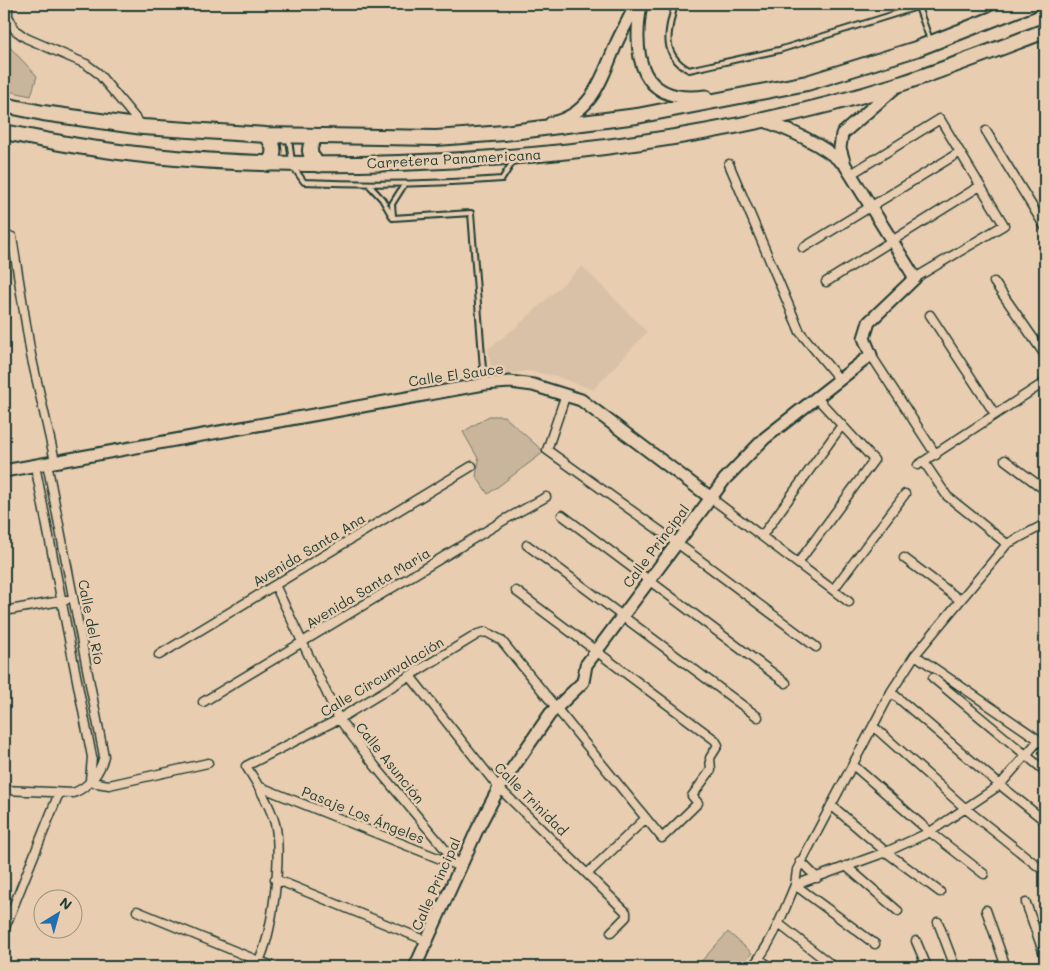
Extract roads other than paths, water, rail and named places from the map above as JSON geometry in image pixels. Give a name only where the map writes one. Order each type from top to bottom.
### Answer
[{"type":"highway","name":"Carretera Panamericana","points":[[4,105],[43,113],[142,127],[266,135],[436,138],[504,133],[637,116],[807,83],[853,70],[931,43],[1031,4]]},
{"type":"highway","name":"Carretera Panamericana","points":[[4,132],[99,150],[268,164],[424,164],[516,158],[694,134],[761,120],[900,84],[1045,31]]},
{"type":"highway","points":[[266,135],[273,142],[274,147],[272,159],[268,164]]},
{"type":"highway","points":[[316,136],[309,147],[309,153],[319,165]]},
{"type":"street","points":[[8,4],[8,16],[15,30],[26,38],[86,64],[98,73],[142,127]]},
{"type":"street","points":[[504,133],[557,122],[581,109],[591,100],[600,86],[636,4]]},
{"type":"street","points":[[641,4],[638,29],[639,59],[654,85],[672,96],[686,99],[807,83]]},
{"type":"street","points":[[848,170],[840,148],[842,134],[900,84]]},
{"type":"street","points":[[848,170],[940,119],[1004,225],[915,278],[869,322],[864,338],[871,355],[936,455]]},
{"type":"street","points":[[761,120],[794,131],[832,153],[848,170],[915,278]]},
{"type":"street","points":[[986,130],[1045,227]]},
{"type":"street","points":[[803,248],[870,205],[960,152]]},
{"type":"street","points":[[729,164],[800,332],[839,379]]},
{"type":"street","points":[[826,282],[892,239],[980,186]]},
{"type":"street","name":"Calle del Río","points":[[12,237],[73,598],[104,756],[99,770],[90,782]]},
{"type":"street","points":[[994,282],[1045,354]]},
{"type":"street","points":[[930,314],[995,414]]},
{"type":"street","name":"Calle Principal","points":[[415,967],[460,867],[499,788],[556,707],[583,682],[584,667],[648,580],[711,498],[765,438],[871,355]]},
{"type":"street","name":"Calle El Sauce","points":[[4,471],[484,384],[510,382],[566,394],[587,404],[849,602]]},
{"type":"street","points":[[1007,544],[947,496],[921,464],[1045,382]]},
{"type":"street","points":[[566,394],[547,450],[677,543],[816,647]]},
{"type":"street","points":[[798,563],[874,460],[816,397]]},
{"type":"street","points":[[762,536],[842,426]]},
{"type":"street","points":[[1005,460],[1045,490]]},
{"type":"street","name":"Calle del Río","points":[[34,465],[92,757],[90,782]]},
{"type":"street","name":"Avenida Santa Ana","points":[[159,655],[472,466]]},
{"type":"street","points":[[833,590],[905,494]]},
{"type":"street","name":"Avenida Santa Maria","points":[[203,702],[506,518],[546,497]]},
{"type":"street","points":[[562,515],[786,683]]},
{"type":"street","points":[[752,967],[759,959],[779,924],[795,885],[800,861],[891,692],[915,655],[1007,544],[1045,524]]},
{"type":"street","points":[[526,545],[758,717]]},
{"type":"street","points":[[904,558],[960,600]]},
{"type":"street","name":"Calle Asunción","points":[[275,585],[339,719],[375,766],[460,867]]},
{"type":"street","points":[[516,592],[596,652]]},
{"type":"street","points":[[4,611],[73,598]]},
{"type":"street","name":"Calle Circunvalación","points":[[259,961],[270,928],[275,878],[276,828],[258,786],[246,766],[339,719],[478,634],[486,632],[500,640],[662,838],[698,803],[692,796],[711,770],[710,758],[718,745],[715,740],[596,652]]},
{"type":"street","points":[[795,885],[886,852],[930,832],[966,810],[1000,785],[1026,756],[1042,742],[915,655]]},
{"type":"street","name":"Calle Trinidad","points":[[410,676],[499,788],[626,912],[626,917],[611,932]]},
{"type":"street","points":[[933,678],[1045,771]]},
{"type":"street","points":[[891,692],[1045,821]]},
{"type":"street","points":[[873,726],[966,810],[1039,867]]},
{"type":"street","points":[[4,790],[59,793],[80,790],[90,782],[109,785],[208,762]]},
{"type":"street","points":[[853,765],[930,832],[984,874]]},
{"type":"street","name":"Pasaje Los Ángeles","points":[[258,786],[460,867]]},
{"type":"street","points":[[4,930],[59,793]]},
{"type":"street","points":[[831,804],[886,852],[940,892]]},
{"type":"street","points":[[588,873],[646,818]]},
{"type":"street","points":[[800,861],[817,878]]},
{"type":"street","points":[[846,866],[898,911]]},
{"type":"street","points":[[275,878],[427,941]]},
{"type":"street","points":[[795,885],[875,944]]},
{"type":"street","points":[[1026,903],[1045,957]]},
{"type":"street","points":[[986,910],[1006,967]]},
{"type":"street","points":[[137,911],[275,967]]},
{"type":"street","points":[[938,922],[955,967]]},
{"type":"street","points":[[779,924],[829,963]]},
{"type":"street","points":[[916,941],[926,967]]},
{"type":"street","points":[[759,959],[771,967]]},
{"type":"lane","points":[[675,4],[667,39],[672,55],[680,65],[689,70],[779,50],[927,4]]},
{"type":"lane","points":[[918,7],[931,43]]},
{"type":"lane","points":[[289,136],[292,165],[304,182],[369,185],[502,179],[516,158]]},
{"type":"lane","points":[[393,218],[392,204],[405,184]]},
{"type":"lane","points":[[369,185],[382,199],[393,218]]},
{"type":"lane","points":[[393,218],[471,213],[484,384]]}]
